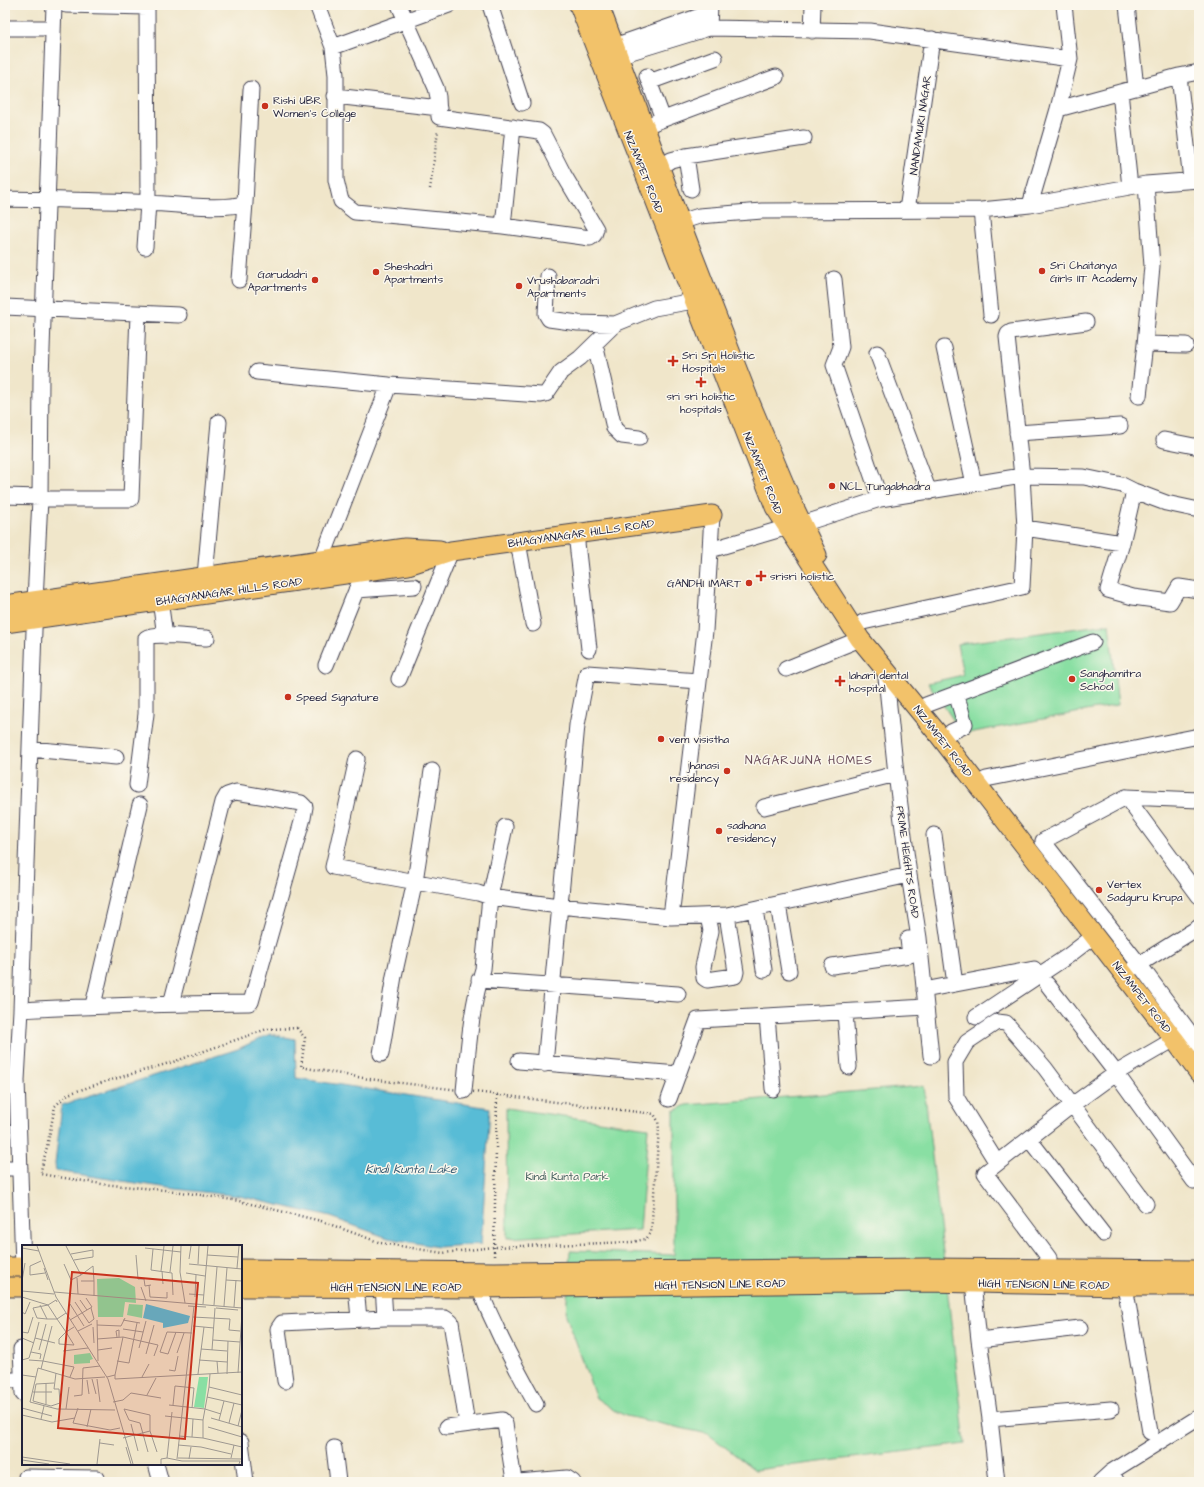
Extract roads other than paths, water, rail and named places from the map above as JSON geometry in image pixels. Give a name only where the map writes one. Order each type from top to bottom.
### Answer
[{"type":"main road","name":"NIZAMPET ROAD","points":[[579,5],[702,300],[749,400],[793,504],[795,526],[824,568],[885,668],[939,735],[1094,936],[1199,1054]]},
{"type":"main road","name":"NIZAMPET ROAD","points":[[599,5],[680,222],[702,300]]},
{"type":"main road","name":"BHAGYANAGAR HILLS ROAD","points":[[5,605],[35,610],[160,600],[202,583],[364,571],[408,565],[451,551],[712,515]]},
{"type":"main road","name":"BHAGYANAGAR HILLS ROAD","points":[[5,623],[35,610],[202,583],[322,559],[405,548],[451,551]]},
{"type":"main road","name":"NIZAMPET ROAD","points":[[862,631],[951,732],[986,779],[1137,966],[1186,1039],[1199,1073]]},
{"type":"main road","points":[[5,1267],[22,1267]]},
{"type":"main road","name":"HIGH TENSION LINE ROAD","points":[[242,1287],[383,1286],[485,1277],[919,1268],[1194,1278]]},
{"type":"main road","name":"HIGH TENSION LINE ROAD","points":[[242,1269],[485,1277],[927,1282],[1125,1286],[1194,1278]]},
{"type":"main road","points":[[5,1287],[22,1287]]},
{"type":"street","points":[[22,1245],[20,1168],[11,1080],[21,1010],[40,498],[44,308],[54,5]]},
{"type":"street","points":[[66,5],[146,6],[148,203],[145,247]]},
{"type":"street","points":[[317,5],[333,47],[336,75],[336,92],[336,180],[341,201],[347,206],[355,212],[503,226],[590,238],[594,235],[596,229],[543,134],[539,131],[513,128],[336,92]]},
{"type":"street","points":[[399,5],[436,88],[439,112]]},
{"type":"street","points":[[333,47],[449,5]]},
{"type":"street","points":[[490,5],[522,103]]},
{"type":"street","points":[[812,31],[813,5]]},
{"type":"street","points":[[1030,205],[1058,110],[1070,59],[1064,5]]},
{"type":"street","points":[[1127,5],[1136,88]]},
{"type":"street","points":[[616,51],[706,16],[812,31],[870,31],[1070,59]]},
{"type":"street","points":[[5,28],[53,28]]},
{"type":"street","name":"NANDAMURI NAGAR","points":[[907,210],[932,39]]},
{"type":"street","points":[[663,119],[648,79],[715,58]]},
{"type":"street","points":[[1058,110],[1179,76],[1199,72]]},
{"type":"street","points":[[680,222],[699,216],[762,210],[982,210],[1030,205],[1146,184],[1195,180],[1179,76]]},
{"type":"street","points":[[645,126],[776,77]]},
{"type":"street","points":[[239,280],[251,89]]},
{"type":"street","points":[[1120,92],[1130,187]]},
{"type":"street","points":[[503,226],[513,128]]},
{"type":"street","points":[[660,167],[672,160],[686,156],[804,138]]},
{"type":"street","points":[[686,156],[691,189]]},
{"type":"street","points":[[1139,396],[1152,266],[1146,184]]},
{"type":"street","points":[[5,199],[207,206],[240,206],[245,203]]},
{"type":"street","points":[[982,210],[991,315]]},
{"type":"street","points":[[548,276],[546,314],[549,319],[578,323],[615,324]]},
{"type":"street","points":[[834,279],[841,347],[834,365],[880,500]]},
{"type":"street","points":[[257,372],[389,385],[542,395],[546,394],[562,372],[580,358],[615,324],[654,308],[702,300]]},
{"type":"street","points":[[5,307],[178,315]]},
{"type":"street","points":[[5,496],[131,499],[138,314]]},
{"type":"street","points":[[786,669],[862,631],[1022,587],[1025,528],[1022,476],[1007,337],[1011,332],[1086,322]]},
{"type":"street","points":[[595,344],[614,428],[622,436],[639,438]]},
{"type":"street","points":[[1145,344],[1186,345]]},
{"type":"street","points":[[944,348],[974,484]]},
{"type":"street","points":[[877,353],[929,492]]},
{"type":"street","points":[[322,559],[389,385]]},
{"type":"street","points":[[202,583],[220,422]]},
{"type":"street","points":[[1017,433],[1120,426]]},
{"type":"street","points":[[1164,440],[1199,447]]},
{"type":"street","points":[[710,550],[880,500],[1022,476],[1084,477],[1122,485],[1166,503],[1199,510]]},
{"type":"street","points":[[1134,491],[1122,543],[1108,590],[1133,597],[1170,602],[1179,587],[1199,590]]},
{"type":"street","points":[[671,917],[700,681],[705,631],[712,515]]},
{"type":"street","points":[[1025,528],[1122,543]]},
{"type":"street","points":[[576,534],[589,649]]},
{"type":"street","points":[[518,542],[533,624]]},
{"type":"street","points":[[399,679],[451,551]]},
{"type":"street","points":[[326,665],[364,571]]},
{"type":"street","points":[[356,590],[414,586]]},
{"type":"street","points":[[160,600],[165,636]]},
{"type":"street","points":[[137,785],[146,714],[146,638],[149,635],[207,638]]},
{"type":"street","points":[[926,704],[1094,642]]},
{"type":"street","name":"PRIME HEIGHTS ROAD","points":[[885,668],[896,774],[919,938],[931,1056]]},
{"type":"street","points":[[546,1064],[576,725],[587,673],[700,681]]},
{"type":"street","points":[[951,732],[964,726],[965,724],[956,693]]},
{"type":"street","points":[[986,779],[1199,736]]},
{"type":"street","points":[[30,749],[116,757]]},
{"type":"street","points":[[357,759],[333,867],[478,893],[490,897],[559,906],[671,917],[727,915],[909,875]]},
{"type":"street","points":[[381,1054],[394,976],[415,881],[432,771]]},
{"type":"street","points":[[764,807],[896,774]]},
{"type":"street","points":[[21,1010],[93,1005],[171,1004],[249,1003],[253,1000],[303,818],[305,807],[301,802],[236,792],[227,795],[223,802],[171,1004]]},
{"type":"street","points":[[1126,797],[1199,896]]},
{"type":"street","points":[[1199,800],[1126,797],[1043,841],[1137,966],[1199,927]]},
{"type":"street","points":[[93,1005],[140,806]]},
{"type":"street","points":[[464,1090],[471,1030],[479,980],[483,970],[490,897],[505,827]]},
{"type":"street","points":[[934,835],[955,984]]},
{"type":"street","points":[[778,904],[789,971]]},
{"type":"street","points":[[754,909],[764,970]]},
{"type":"street","points":[[708,916],[711,931],[703,967],[704,978],[707,980],[735,976],[736,972],[727,915]]},
{"type":"street","points":[[976,1016],[1068,956],[1094,936]]},
{"type":"street","points":[[832,966],[910,955],[908,939],[919,938]]},
{"type":"street","points":[[924,990],[1034,969]]},
{"type":"street","points":[[479,980],[678,994]]},
{"type":"street","points":[[1047,984],[1116,1073],[1194,1181]]},
{"type":"street","points":[[669,1099],[698,1020],[926,1008]]},
{"type":"street","points":[[845,1012],[849,1067]]},
{"type":"street","points":[[768,1016],[773,1088]]},
{"type":"street","points":[[997,1163],[956,1097],[955,1062],[968,1042],[997,1022],[1006,1023],[1044,1068],[1146,1204]]},
{"type":"street","points":[[1049,1258],[985,1173],[1072,1105],[1116,1073],[1186,1039]]},
{"type":"street","points":[[519,1061],[678,1074]]},
{"type":"street","points":[[1029,1139],[1103,1234]]},
{"type":"street","points":[[5,1168],[20,1168]]},
{"type":"street","points":[[485,1277],[483,1300],[508,1353],[536,1404]]},
{"type":"street","points":[[973,1283],[997,1482]]},
{"type":"street","points":[[356,1286],[359,1319]]},
{"type":"street","points":[[383,1286],[385,1318]]},
{"type":"street","points":[[1125,1286],[1150,1432]]},
{"type":"street","points":[[285,1381],[278,1329],[282,1322],[385,1318],[445,1318],[450,1320],[467,1424]]},
{"type":"street","points":[[979,1340],[1080,1328]]},
{"type":"street","points":[[21,1349],[22,1367]]},
{"type":"street","points":[[5,1380],[22,1385]]},
{"type":"street","points":[[990,1419],[1111,1409]]},
{"type":"street","points":[[1109,1479],[1199,1417]]},
{"type":"street","points":[[447,1427],[500,1420],[504,1421],[513,1477],[517,1482],[567,1478],[573,1482]]},
{"type":"street","points":[[334,1448],[338,1482]]},
{"type":"street","points":[[242,1450],[246,1482]]},
{"type":"street","points":[[156,1465],[161,1482]]},
{"type":"street","points":[[26,1474],[97,1478]]},
{"type":"water","name":"Kindi Kunta Lake","points":[[270,1034],[295,1039],[296,1078],[490,1108],[481,1244],[438,1247],[388,1238],[330,1217],[239,1196],[176,1189],[56,1171],[55,1164],[62,1105],[238,1049]]},
{"type":"place","name":"Rishi UBR Women's College","points":[[265,106]]},
{"type":"place","name":"Sri Chaitanya Girls IIT Academy","points":[[1042,271]]},
{"type":"place","name":"Sheshadri Apartments","points":[[376,272]]},
{"type":"place","name":"Garudadri Apartments","points":[[315,280]]},
{"type":"place","name":"Vrushabaradri Apartments","points":[[519,286]]},
{"type":"place","name":"Sri Sri Holistic Hospitals","points":[[673,361]]},
{"type":"place","name":"sri sri holistic hospitals","points":[[701,382]]},
{"type":"place","name":"NCL Tungabhadra","points":[[832,486]]},
{"type":"place","name":"srisri holistic","points":[[761,576]]},
{"type":"place","name":"GANDHI IMART","points":[[749,583]]},
{"type":"place","name":"Sanghamitra School","points":[[1072,679]]},
{"type":"place","name":"lahari dental hospital","points":[[840,681]]},
{"type":"place","name":"Speed Signature","points":[[288,697]]},
{"type":"place","name":"vem visistha","points":[[661,739]]},
{"type":"place","name":"jhanasi residency","points":[[727,771]]},
{"type":"place","name":"sadhana residency","points":[[719,831]]},
{"type":"place","name":"Vertex Sadguru Krupa","points":[[1099,890]]},
{"type":"district","name":"NAGARJUNA HOMES","points":[[809,760]]},
{"type":"park label","name":"Kindi Kunta Park","points":[[567,1176]]}]
